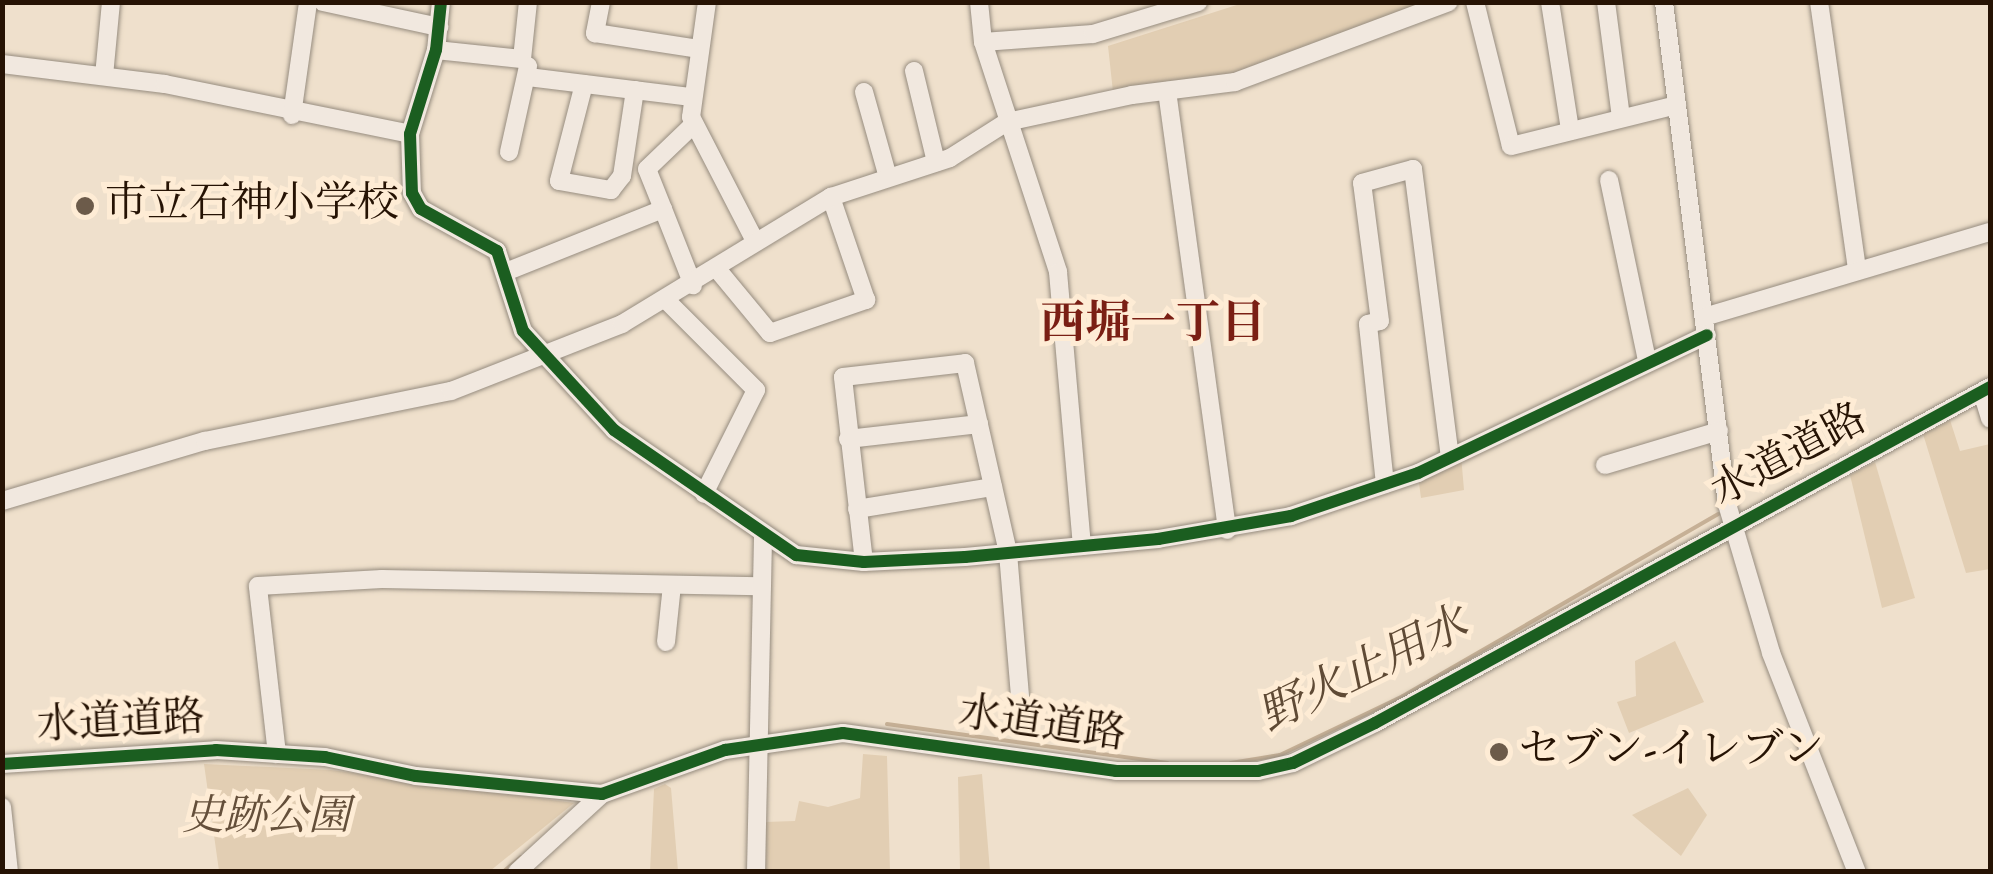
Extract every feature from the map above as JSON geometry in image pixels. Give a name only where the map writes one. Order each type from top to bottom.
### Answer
[{"type":"street","points":[[104,76],[110,2]]},
{"type":"street","points":[[292,114],[308,2]]},
{"type":"street","points":[[323,2],[439,27]]},
{"type":"street","points":[[441,2],[436,50],[410,134],[412,194],[421,210],[497,251],[508,272],[523,331],[614,430],[763,538],[796,555],[864,562],[1008,553],[1227,530],[1385,484],[1647,361],[1705,326],[1856,269],[1990,232]]},
{"type":"street","points":[[510,152],[525,68],[528,2]]},
{"type":"street","points":[[600,2],[595,33],[700,49]]},
{"type":"street","points":[[707,2],[692,97],[694,124],[755,240]]},
{"type":"street","points":[[979,2],[983,42],[1058,272],[1082,546]]},
{"type":"street","points":[[983,42],[1094,34],[1198,2]]},
{"type":"street","points":[[2,501],[205,442],[451,391],[667,300],[755,240],[831,196],[887,174],[936,162],[1007,122],[1167,91],[1236,82],[1448,2]]},
{"type":"street","points":[[1475,2],[1511,146],[1677,105]]},
{"type":"street","points":[[1550,2],[1570,130]]},
{"type":"street","points":[[1606,2],[1620,118]]},
{"type":"street","points":[[1664,2],[1732,524],[1771,653],[1858,872]]},
{"type":"street","points":[[1819,2],[1856,269]]},
{"type":"street","points":[[436,50],[584,84],[692,97]]},
{"type":"street","points":[[2,64],[104,76],[410,134]]},
{"type":"street","points":[[914,71],[936,162]]},
{"type":"street","points":[[584,84],[559,181],[612,190],[622,176],[635,90]]},
{"type":"street","points":[[1167,91],[1227,530]]},
{"type":"street","points":[[864,92],[887,174]]},
{"type":"street","points":[[693,285],[647,170],[694,124]]},
{"type":"street","points":[[1385,484],[1368,324],[1380,321],[1362,183],[1414,169],[1450,456]]},
{"type":"street","points":[[1609,180],[1647,361]]},
{"type":"street","points":[[716,269],[770,333],[866,300],[831,196]]},
{"type":"street","points":[[508,272],[663,209]]},
{"type":"street","points":[[667,300],[756,390],[704,494]]},
{"type":"street","points":[[864,562],[843,378],[965,362],[1008,553],[1022,709],[1034,708]]},
{"type":"street","points":[[1986,390],[1990,419]]},
{"type":"street","name":"水道道路","points":[[2,764],[216,750],[602,794],[759,742],[843,732],[1116,770],[1258,771],[1293,763],[1375,724],[1732,524],[1986,390]]},
{"type":"street","points":[[848,439],[979,424]]},
{"type":"street","points":[[1605,465],[1719,430]]},
{"type":"street","points":[[856,508],[992,487]]},
{"type":"street","points":[[756,872],[763,538]]},
{"type":"street","points":[[276,754],[258,586],[382,579],[759,586]]},
{"type":"street","points":[[666,642],[672,586]]},
{"type":"street","points":[[517,872],[602,794]]},
{"type":"street","points":[[2,807],[9,872]]},
{"type":"green space","points":[[1243,3],[1433,3],[1235,77],[1113,92],[1108,46]]},
{"type":"green space","points":[[1950,420],[1960,451],[1990,444],[1990,569],[1966,573],[1923,434]]},
{"type":"green space","points":[[1461,455],[1464,490],[1421,498],[1418,476]]},
{"type":"green space","points":[[1875,462],[1915,598],[1882,608],[1850,475]]},
{"type":"green space","points":[[1675,641],[1704,702],[1629,733],[1617,702],[1636,696],[1635,661]]},
{"type":"green space","points":[[863,754],[887,756],[890,871],[766,871],[765,822],[795,821],[799,801],[828,807],[860,798]]},
{"type":"green space","name":"史跡公園","points":[[204,764],[331,770],[574,803],[490,871],[219,871]]},
{"type":"green space","points":[[982,774],[990,871],[960,871],[958,777]]},
{"type":"green space","points":[[665,784],[671,788],[678,871],[650,871],[654,789]]},
{"type":"green space","points":[[1688,788],[1707,815],[1681,856],[1632,815]]},
{"type":"waterway","name":"野火止用水","points":[[1231,763],[1280,755],[1403,696],[1718,514]]},
{"type":"waterway","name":"野火止用水","points":[[887,724],[1167,763]]},
{"type":"waterway","name":"野火止用水","points":[[503,872],[521,857]]},
{"type":"cycle path","points":[[441,2],[436,50],[410,134],[412,193],[421,209],[497,251],[523,331],[614,430],[796,555],[864,562],[965,557],[1158,539],[1291,516],[1418,473],[1707,335]]},
{"type":"cycle path","points":[[2,764],[216,750],[325,757],[416,776],[602,794],[725,750],[843,733],[1116,771],[1258,771],[1293,763],[1375,723],[1990,387]]},
{"type":"place","name":"市立石神小学校","points":[[85,206]]},
{"type":"place","name":"セブン-イレブン","points":[[1499,752]]},
{"type":"district","name":"西堀一丁目","points":[[1153,327]]}]
